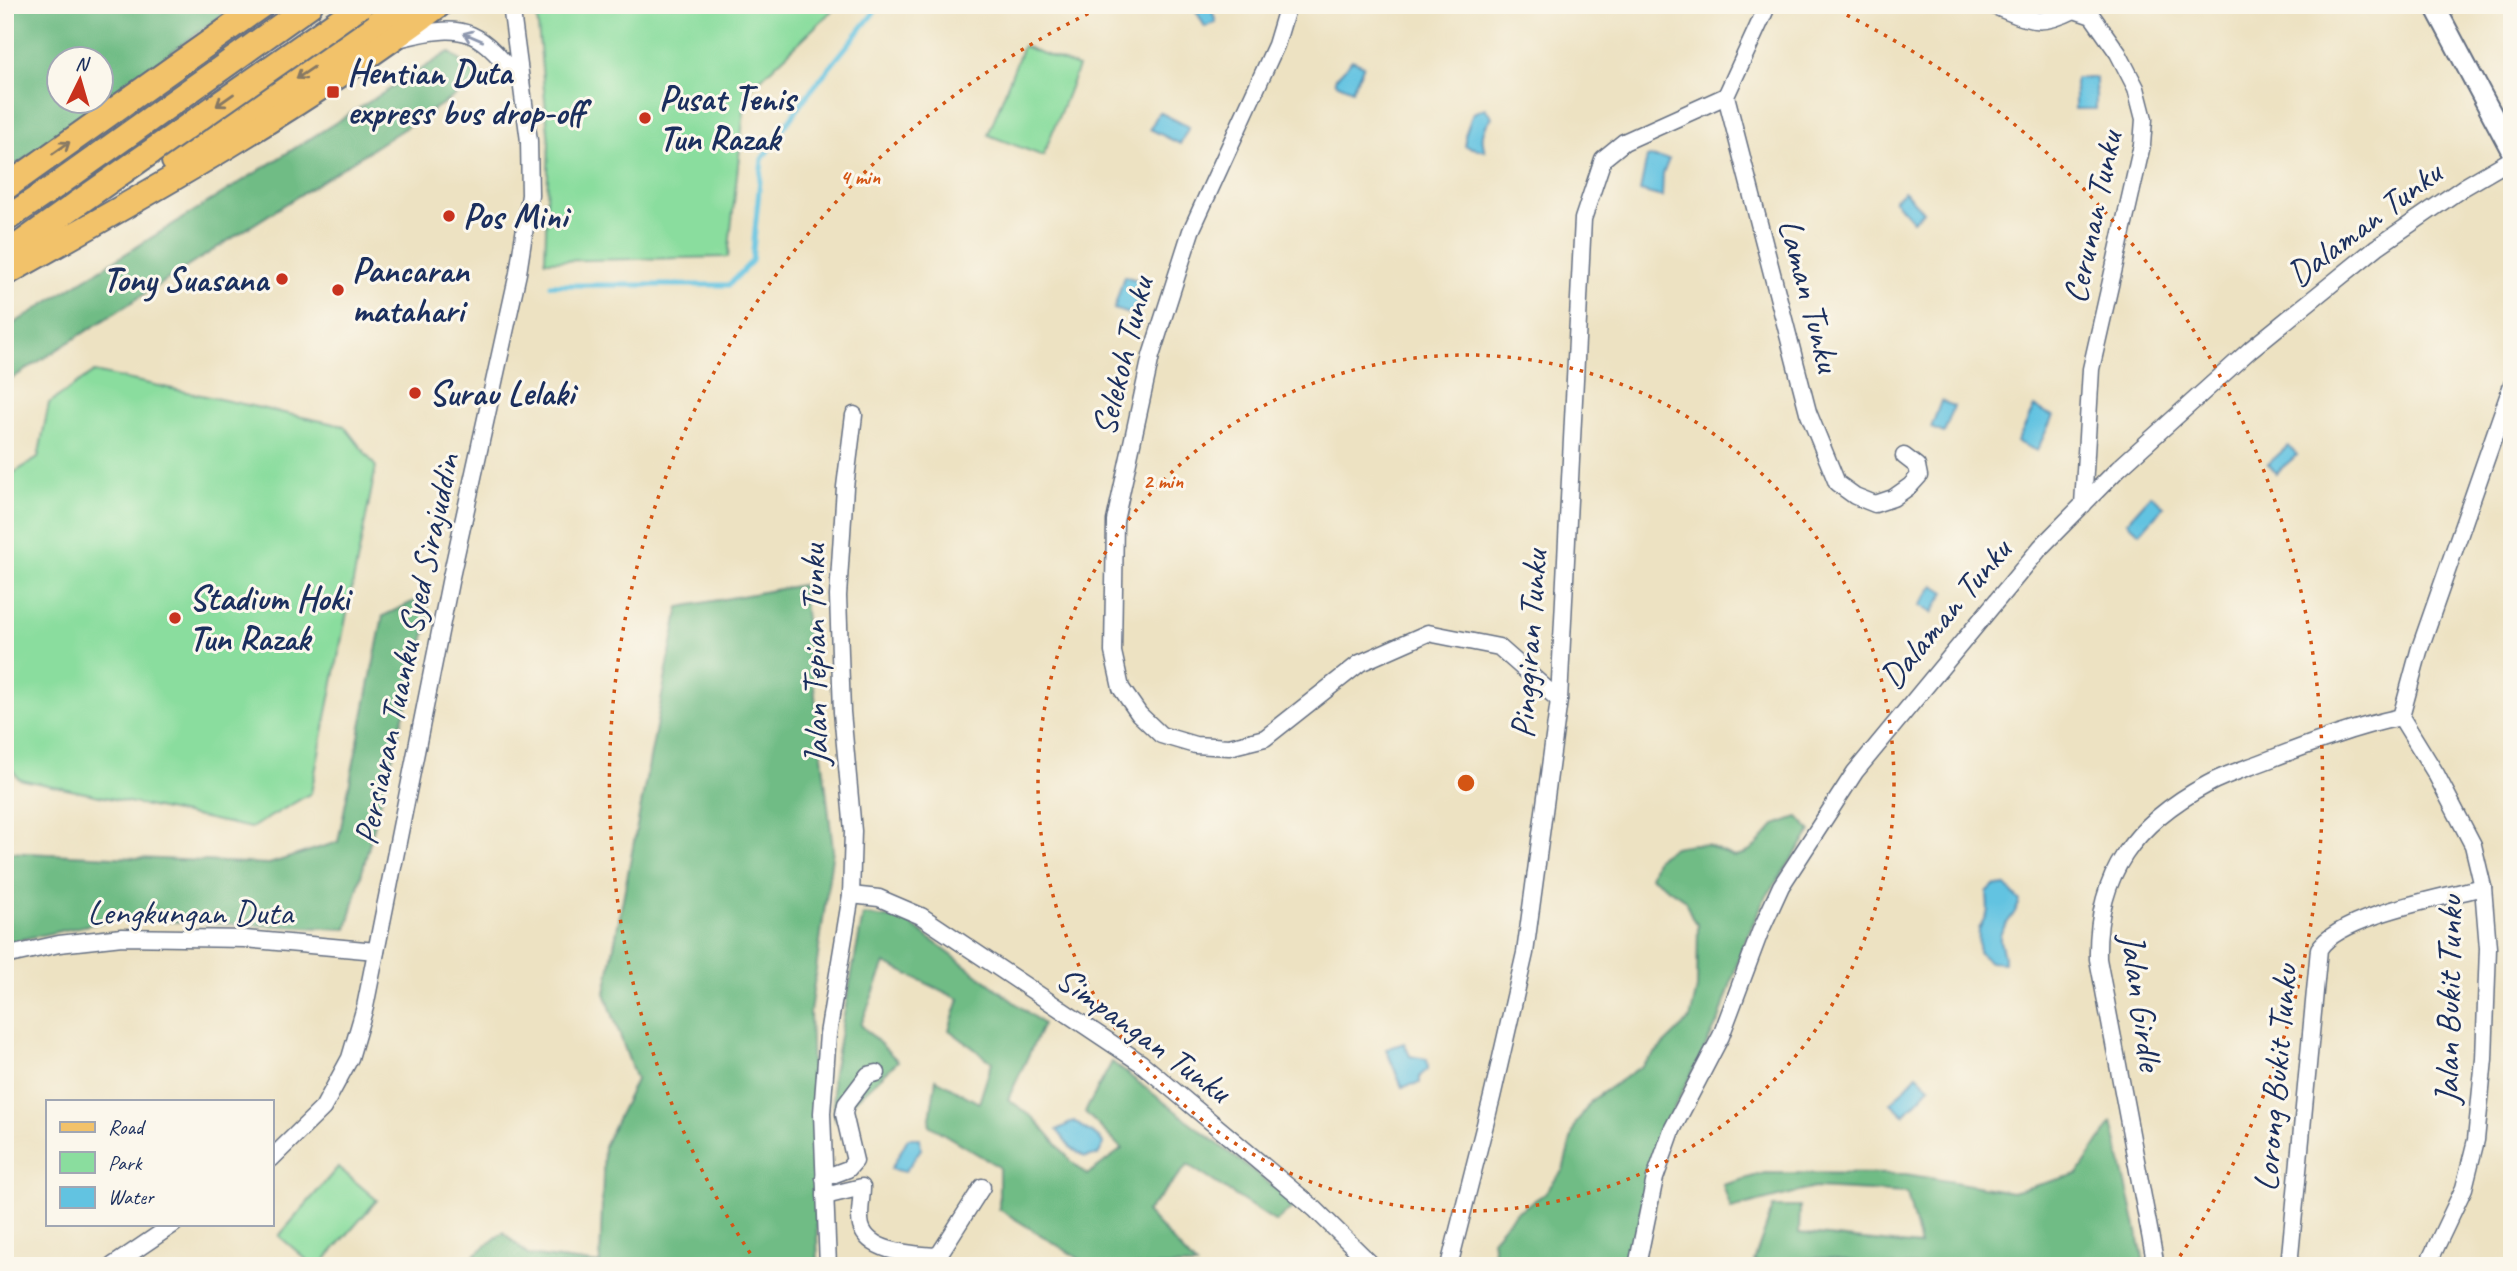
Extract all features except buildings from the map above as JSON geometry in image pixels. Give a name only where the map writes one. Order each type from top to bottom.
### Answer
[{"type":"main road","points":[[5,188],[262,5]]},
{"type":"main road","points":[[5,220],[310,5]]},
{"type":"main road","points":[[7,267],[78,203],[360,5],[361,12],[356,27],[344,47]]},
{"type":"main road","points":[[7,267],[344,47],[401,5]]},
{"type":"main road","points":[[7,267],[135,201],[240,140],[392,41],[439,5]]},
{"type":"street","name":"Persiaran Tuanku Syed Sirajuddin","points":[[273,1157],[323,1108],[350,1058],[365,1007],[449,590],[518,273],[530,195],[529,141],[511,5]]},
{"type":"street","name":"Selekoh Tunku","points":[[1289,5],[1276,45],[1191,231],[1151,356],[1115,521],[1113,652],[1121,688],[1139,714],[1161,734],[1195,745],[1229,747],[1265,738],[1360,663],[1428,633],[1499,647],[1559,700]]},
{"type":"street","points":[[1726,96],[1740,70],[1765,11],[1765,5]]},
{"type":"street","points":[[2434,5],[2509,142]]},
{"type":"street","name":"Cerunan Tunku","points":[[1994,6],[2045,22],[2074,9],[2092,16],[2118,53],[2130,76],[2144,119],[2142,145],[2091,369],[2083,505]]},
{"type":"street","points":[[392,41],[435,31],[448,30],[468,34],[491,46],[521,83]]},
{"type":"street","name":"Pinggiran Tunku","points":[[1449,1266],[1525,953],[1559,700],[1583,219],[1603,159],[1624,142],[1726,96]]},
{"type":"street","name":"Laman Tunku","points":[[1726,96],[1808,412],[1837,483],[1855,496],[1875,504],[1893,498],[1919,476],[1917,466],[1904,456]]},
{"type":"street","name":"Dalaman Tunku","points":[[1637,1266],[1655,1178],[1672,1130],[1721,1036],[1760,932],[1781,886],[1855,772],[2041,547],[2118,469],[2251,349],[2366,256],[2464,187],[2512,159]]},
{"type":"street","points":[[2401,717],[2419,651],[2512,385]]},
{"type":"street","name":"Jalan Tepian Tunku","points":[[828,1266],[822,1114],[828,1034],[851,895],[853,831],[842,712],[838,596],[845,487],[854,415]]},
{"type":"street","name":"Jalan Bukit Tunku","points":[[2401,717],[2436,774],[2473,845],[2483,887],[2488,947],[2484,1059],[2476,1140],[2464,1188],[2427,1266]]},
{"type":"street","name":"Jalan Girdle","points":[[2155,1266],[2098,958],[2097,929],[2105,891],[2116,866],[2140,832],[2164,810],[2209,783],[2331,735],[2401,717]]},
{"type":"street","name":"Lorong Bukit Tunku","points":[[2289,1266],[2319,949],[2324,940],[2339,929],[2483,887]]},
{"type":"street","name":"Simpangan Tunku","points":[[851,895],[879,898],[921,916],[1141,1063],[1315,1209],[1373,1266]]},
{"type":"street","name":"Lengkungan Duta","points":[[5,956],[59,944],[122,937],[244,939],[376,950]]},
{"type":"street","points":[[877,1073],[868,1075],[846,1104],[844,1114],[862,1187],[861,1225],[866,1235],[881,1248],[934,1255],[940,1253],[982,1187]]},
{"type":"street","points":[[824,1178],[848,1170],[855,1161]]},
{"type":"street","points":[[825,1196],[862,1187]]},
{"type":"street","points":[[112,1266],[171,1226]]},
{"type":"green space","points":[[5,5],[236,5],[116,92],[116,46],[46,46],[46,116],[83,116],[5,173]]},
{"type":"green space","name":"Pusat Tenis Tun Razak","points":[[536,5],[838,5],[746,93],[728,257],[545,261],[549,143]]},
{"type":"green space","points":[[1023,46],[1078,67],[1043,156],[988,135]]},
{"type":"green space","points":[[449,52],[483,78],[5,383],[5,329]]},
{"type":"green space","name":"Stadium Hoki Tun Razak","points":[[94,372],[344,426],[376,467],[311,793],[251,828],[19,779],[5,759],[5,478],[38,458],[49,403]]},
{"type":"green space","points":[[802,585],[833,849],[810,1012],[818,1266],[461,1266],[503,1232],[528,1255],[600,1264],[604,1146],[636,1080],[605,993],[679,607]]},
{"type":"green space","points":[[427,595],[429,619],[347,929],[116,919],[5,943],[5,852],[269,864],[338,842],[383,616]]},
{"type":"green space","points":[[1798,817],[1811,831],[1764,900],[1743,945],[1719,1020],[1655,1145],[1630,1266],[1496,1266],[1492,1239],[1515,1213],[1544,1194],[1563,1170],[1575,1125],[1592,1100],[1643,1065],[1690,1019],[1697,989],[1698,924],[1692,918],[1685,900],[1650,876],[1657,858],[1674,847],[1692,844],[1707,845],[1734,857],[1743,855],[1757,845],[1775,825]]},
{"type":"green space","points":[[863,915],[905,920],[1043,1024],[1008,1099],[1035,1119],[1072,1162],[1087,1175],[1122,1149],[1085,1112],[1112,1062],[1296,1204],[1276,1222],[1188,1165],[1146,1212],[1196,1266],[1091,1266],[999,1209],[999,1167],[929,1125],[936,1079],[979,1103],[992,1062],[949,1030],[959,999],[885,963],[861,1025],[898,1061],[835,1119],[832,1078]]},
{"type":"green space","points":[[2112,1122],[2145,1266],[1869,1266],[1849,1260],[1813,1258],[1761,1264],[1754,1261],[1773,1207],[1800,1207],[1799,1233],[1920,1246],[1907,1193],[1814,1188],[1731,1209],[1723,1185],[1765,1173],[1906,1174],[2012,1192],[2078,1174]]},
{"type":"green space","points":[[338,1167],[377,1200],[320,1266],[314,1266],[279,1236]]},
{"type":"water","points":[[1193,5],[1210,5],[1216,22],[1205,27]]},
{"type":"water","points":[[1352,60],[1364,65],[1352,90],[1336,83],[1335,79]]},
{"type":"water","points":[[2075,78],[2096,78],[2096,109],[2075,109]]},
{"type":"water","points":[[1485,108],[1492,117],[1483,133],[1485,151],[1465,146],[1465,135],[1473,113]]},
{"type":"water","points":[[1159,112],[1189,127],[1180,144],[1150,129]]},
{"type":"water","points":[[1647,157],[1669,159],[1663,174],[1662,197],[1640,191]]},
{"type":"water","points":[[1904,191],[1923,211],[1913,221],[1894,200]]},
{"type":"water","points":[[1124,276],[1144,282],[1133,315],[1114,309]]},
{"type":"water","points":[[1941,401],[1954,406],[1944,433],[1931,428]]},
{"type":"water","points":[[2034,407],[2053,416],[2037,451],[2017,442]]},
{"type":"water","points":[[2288,446],[2297,455],[2276,473],[2268,464]]},
{"type":"water","points":[[2151,495],[2164,506],[2140,533],[2127,522]]},
{"type":"water","points":[[1934,585],[1945,592],[1932,613],[1920,605]]},
{"type":"water","points":[[1994,885],[2006,886],[2020,901],[2000,935],[2004,963],[1990,962],[1978,952],[1979,929],[1988,911],[1987,892]]},
{"type":"water","points":[[1404,1043],[1410,1056],[1427,1059],[1428,1069],[1420,1076],[1420,1083],[1402,1087],[1386,1049]]},
{"type":"water","points":[[1917,1075],[1930,1087],[1904,1115],[1891,1103]]},
{"type":"water","points":[[1074,1121],[1104,1144],[1098,1155],[1085,1157],[1071,1148],[1057,1130]]},
{"type":"water","points":[[908,1138],[920,1138],[921,1149],[905,1172],[891,1169]]},
{"type":"waterway","points":[[551,285],[729,285],[752,261],[762,159],[805,98],[880,5]]},
{"type":"place","name":"Hentian Duta express bus drop-off","points":[[333,92]]},
{"type":"place","name":"Pusat Tenis Tun Razak","points":[[645,118]]},
{"type":"place","name":"Pos Mini","points":[[449,216]]},
{"type":"place","name":"Tony Suasana","points":[[282,279]]},
{"type":"place","name":"Pancaran matahari","points":[[338,290]]},
{"type":"place","name":"Surau Lelaki","points":[[415,393]]},
{"type":"place","name":"Stadium Hoki Tun Razak","points":[[175,618]]}]
